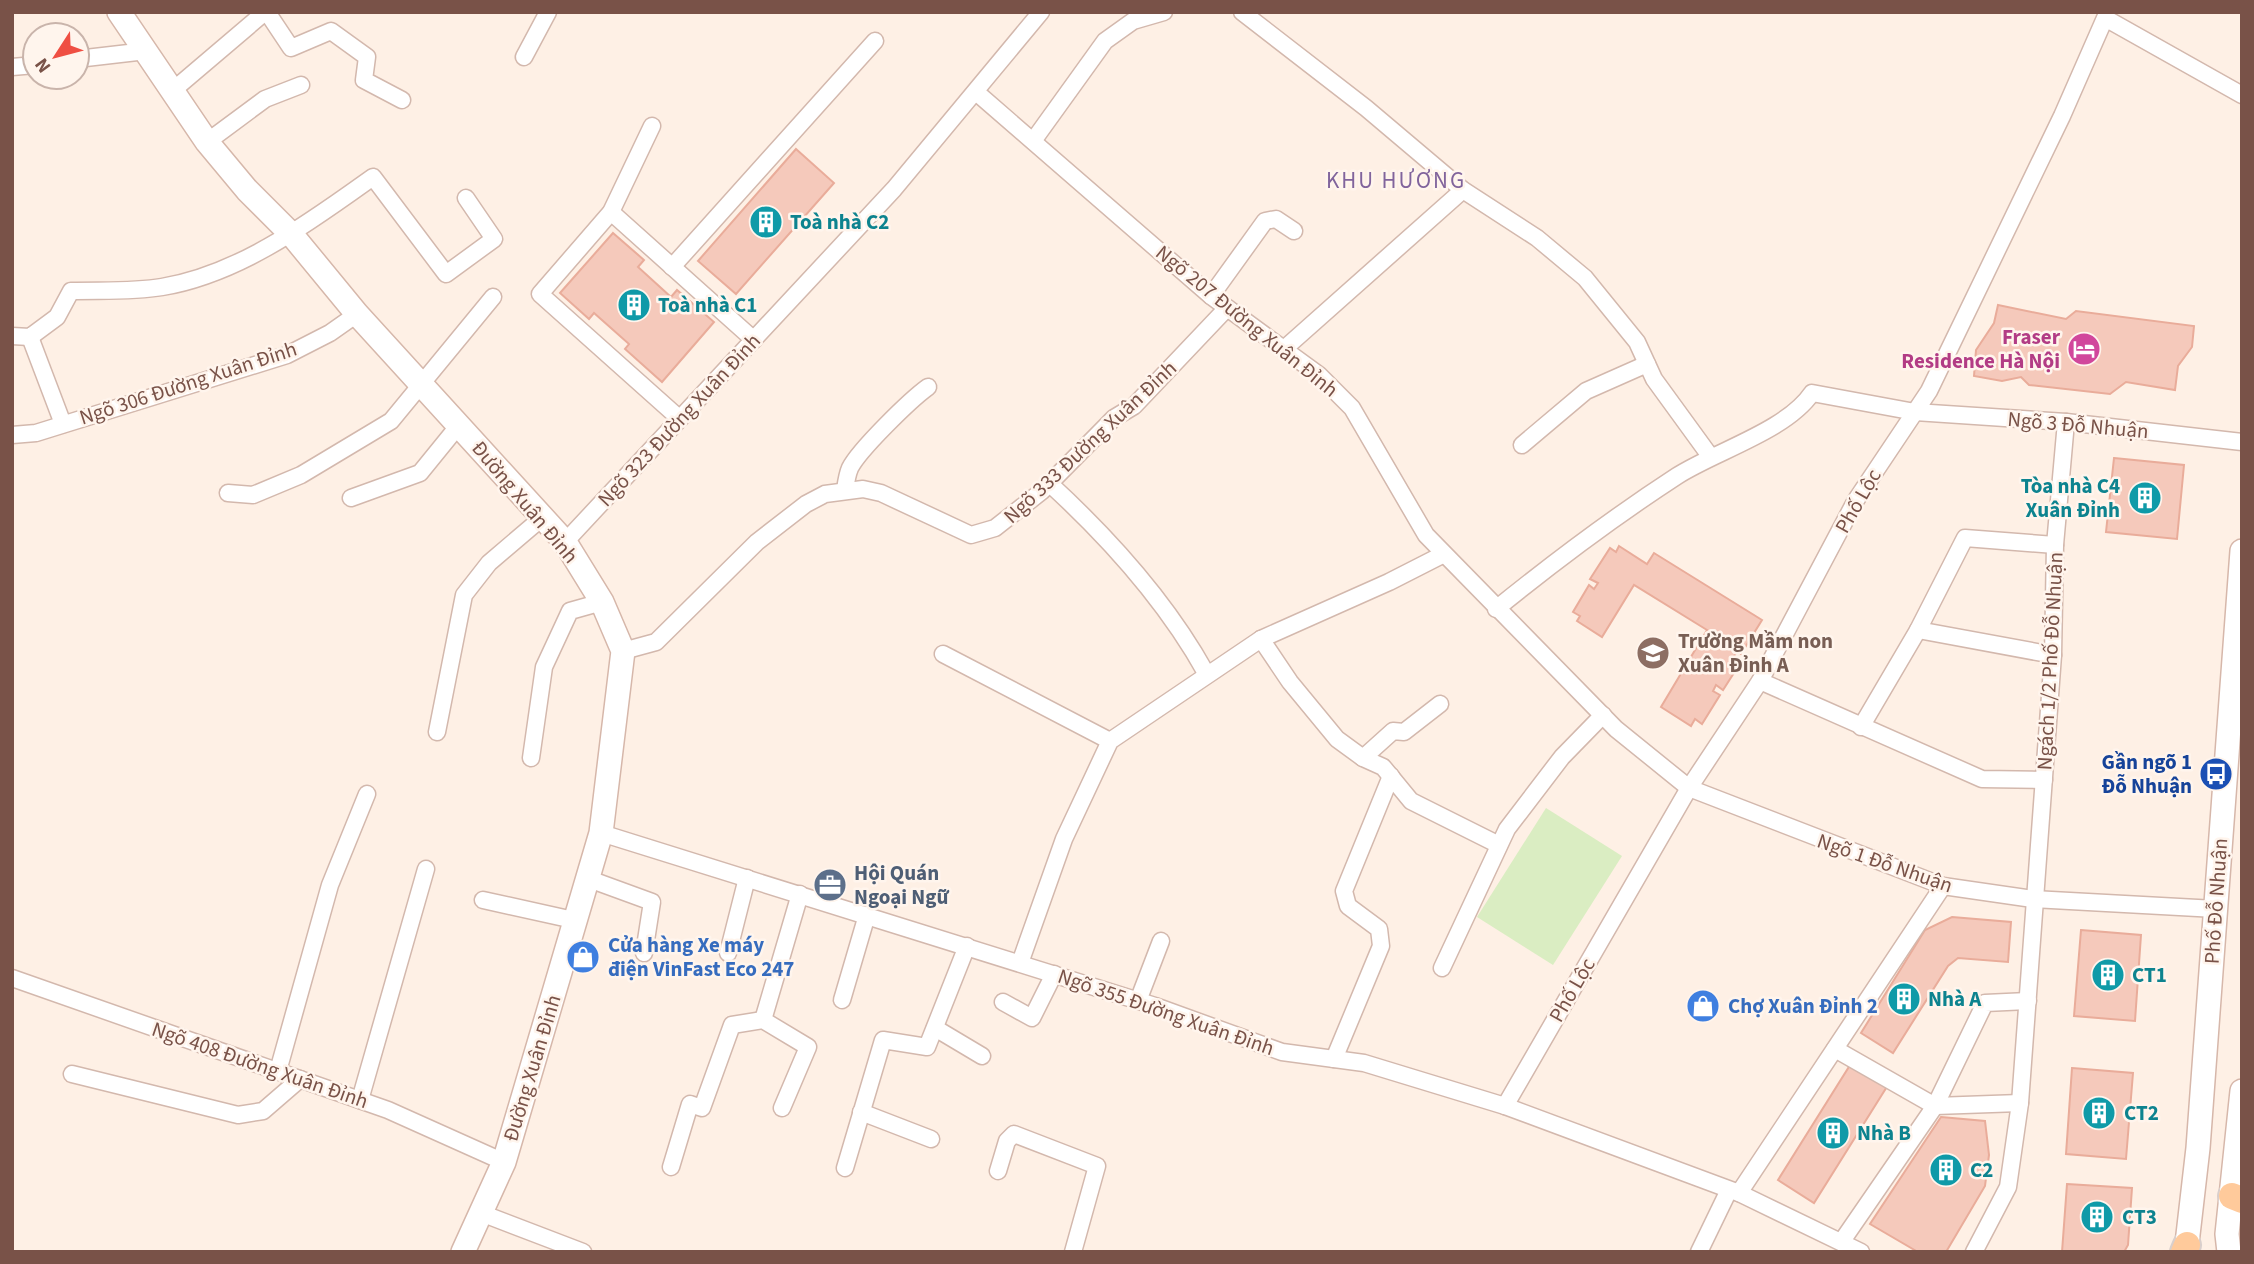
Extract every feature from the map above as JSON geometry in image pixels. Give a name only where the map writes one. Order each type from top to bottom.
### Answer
[{"type":"street","name":"Đường Xuân Đỉnh","points":[[119,12],[171,92],[207,142],[247,190],[292,235],[357,314],[565,542],[602,602],[624,651],[601,833],[578,921],[504,1161],[463,1252]]},
{"type":"street","points":[[171,92],[266,12],[291,48],[331,30],[367,57],[364,79],[402,100]]},
{"type":"street","points":[[524,57],[548,12]]},
{"type":"street","name":"Ngõ 323 Đường Xuân Đỉnh","points":[[565,542],[894,189],[1041,12]]},
{"type":"street","points":[[1033,141],[1105,41],[1133,20],[1164,12]]},
{"type":"street","points":[[1242,12],[1374,115],[1463,190],[1537,238],[1585,278],[1637,342],[1654,379],[1710,456],[1552,564],[1496,610]]},
{"type":"street","name":"Phố Lộc","points":[[1505,1106],[1689,788],[1760,681],[1856,500],[1928,391],[2062,116],[2106,15],[2242,95]]},
{"type":"street","points":[[673,267],[875,41]]},
{"type":"street","points":[[91,57],[146,51]]},
{"type":"street","points":[[207,142],[265,99],[301,85]]},
{"type":"street","name":"Ngõ 207 Đường Xuân Đỉnh","points":[[976,92],[1210,296],[1318,375],[1352,408],[1426,535],[1496,610],[1603,715],[1689,788]]},
{"type":"street","points":[[652,126],[611,212],[540,294],[680,419]]},
{"type":"street","points":[[12,336],[30,337],[57,317],[71,291],[160,288],[212,275],[292,235],[373,177],[446,274],[494,239],[466,198]]},
{"type":"street","points":[[1284,349],[1463,190]]},
{"type":"street","points":[[611,212],[754,340]]},
{"type":"street","points":[[1210,296],[1265,221],[1276,219],[1294,231]]},
{"type":"street","points":[[228,493],[253,495],[300,475],[391,421],[493,297]]},
{"type":"street","name":"Ngõ 333 Đường Xuân Đỉnh","points":[[624,651],[656,642],[757,542],[806,504],[845,490],[881,493],[963,532],[979,536],[1004,522],[1050,484],[1114,418],[1128,411],[1149,391],[1227,307]]},
{"type":"street","name":"Ngõ 306 Đường Xuân Đỉnh","points":[[12,435],[36,432],[287,355],[330,333],[357,314]]},
{"type":"street","points":[[30,337],[63,424]]},
{"type":"street","points":[[1522,445],[1586,391],[1647,364]]},
{"type":"street","points":[[845,490],[850,467],[856,459],[914,397],[928,387]]},
{"type":"street","name":"Ngõ 3 Đỗ Nhuận","points":[[1710,456],[1781,421],[1812,393],[1915,412],[2066,422],[2242,443]]},
{"type":"street","name":"Ngách 1/2 Phố Đỗ Nhuận","points":[[1975,1252],[2008,1187],[2020,1103],[2053,655],[2055,545],[2066,422]]},
{"type":"street","points":[[351,498],[420,473],[459,425]]},
{"type":"street","points":[[1050,484],[1096,527],[1133,568],[1185,635],[1206,674]]},
{"type":"street","points":[[437,732],[464,595],[489,563],[543,517]]},
{"type":"street","points":[[1861,727],[1918,630],[1965,538],[2055,545]]},
{"type":"street","name":"Phố Đỗ Nhuận","points":[[2186,1250],[2198,1147],[2242,551]]},
{"type":"street","points":[[1020,963],[1064,839],[1110,741],[1261,639],[1389,583],[1444,554]]},
{"type":"street","points":[[531,758],[544,667],[555,639],[570,611],[602,602]]},
{"type":"street","points":[[1918,630],[2053,655]]},
{"type":"street","points":[[1261,639],[1290,682],[1337,739],[1363,758],[1384,767],[1411,801],[1499,845]]},
{"type":"street","points":[[943,654],[1110,741]]},
{"type":"street","points":[[1760,681],[1982,779],[2044,780]]},
{"type":"street","points":[[1363,758],[1393,731],[1404,732],[1440,704]]},
{"type":"street","points":[[1442,968],[1507,829],[1562,757],[1603,715]]},
{"type":"street","points":[[1334,1059],[1381,946],[1378,929],[1348,906],[1344,891],[1391,776]]},
{"type":"street","name":"Ngõ 1 Đỗ Nhuận","points":[[1689,788],[1943,886],[2033,899],[2216,909]]},
{"type":"street","points":[[278,1071],[330,885],[367,794]]},
{"type":"street","name":"Ngõ 355 Đường Xuân Đỉnh","points":[[601,833],[1020,963],[1282,1052],[1364,1063],[1505,1106],[1734,1191],[1861,1252]]},
{"type":"street","points":[[360,1100],[426,869]]},
{"type":"street","points":[[728,953],[747,878]]},
{"type":"street","points":[[589,879],[652,902],[644,953]]},
{"type":"street","points":[[1699,1252],[1734,1191],[1835,1049],[1943,886]]},
{"type":"street","points":[[763,1020],[800,894]]},
{"type":"street","points":[[483,901],[578,921]]},
{"type":"street","points":[[842,1000],[867,915]]},
{"type":"street","points":[[1138,1001],[1161,941]]},
{"type":"street","points":[[845,1168],[883,1040],[927,1047],[967,946]]},
{"type":"street","points":[[1003,1002],[1032,1018],[1054,974]]},
{"type":"street","name":"Ngõ 408 Đường Xuân Đỉnh","points":[[12,978],[360,1100],[504,1161]]},
{"type":"street","points":[[1842,1241],[1935,1106],[1985,1003],[2028,1001]]},
{"type":"street","points":[[671,1167],[690,1104],[702,1108],[732,1025],[763,1020],[808,1048],[782,1108]]},
{"type":"street","points":[[935,1028],[982,1056]]},
{"type":"street","points":[[1835,1049],[1935,1106],[2020,1103]]},
{"type":"street","points":[[72,1074],[238,1115],[263,1111],[300,1079]]},
{"type":"street","points":[[2229,1252],[2227,1234],[2237,1198],[2242,1091]]},
{"type":"street","points":[[861,1112],[931,1139]]},
{"type":"street","points":[[998,1171],[1007,1141],[1014,1134],[1097,1166],[1073,1252]]},
{"type":"street","points":[[481,1213],[583,1252]]},
{"type":"green space","points":[[1546,808],[1622,856],[1553,965],[1477,917]]},
{"type":"building","name":"Toà nhà C2","points":[[796,149],[834,183],[736,294],[698,261]]},
{"type":"building","name":"Toà nhà C1","points":[[613,233],[644,260],[638,267],[671,297],[677,290],[714,322],[662,382],[625,349],[629,344],[594,313],[589,319],[560,293]]},
{"type":"building","name":"Fraser Residence Hà Nội","points":[[1998,305],[2066,319],[2076,311],[2194,326],[2192,347],[2178,366],[2175,390],[2126,382],[2110,394],[2029,385],[2021,377],[2002,381],[1974,376],[1976,350],[1994,323]]},
{"type":"building","name":"Tòa nhà C4 Xuân Đỉnh","points":[[2114,458],[2184,465],[2177,539],[2106,532]]},
{"type":"building","points":[[1619,546],[1647,564],[1654,553],[1762,620],[1741,654],[1737,651],[1733,658],[1741,662],[1723,690],[1716,685],[1713,691],[1720,695],[1702,724],[1695,719],[1691,726],[1661,707],[1707,630],[1634,585],[1602,637],[1577,621],[1580,616],[1573,612],[1589,585],[1594,589],[1598,583],[1590,579],[1610,548],[1616,552]]},
{"type":"building","name":"Nhà A","points":[[1952,917],[2011,922],[2008,962],[1958,958],[1948,966],[1893,1053],[1861,1033],[1925,930]]},
{"type":"building","name":"CT1","points":[[2081,930],[2141,935],[2135,1021],[2074,1016]]},
{"type":"building","name":"Nhà B","points":[[1852,1062],[1888,1085],[1814,1203],[1778,1180]]},
{"type":"building","name":"CT2","points":[[2072,1068],[2133,1073],[2126,1159],[2066,1154]]},
{"type":"building","name":"C2","points":[[1941,1117],[1985,1121],[1989,1155],[1985,1186],[1946,1252],[1918,1252],[1870,1224]]},
{"type":"building","name":"CT3","points":[[2067,1184],[2132,1188],[2128,1245],[2124,1252],[2062,1252]]},
{"type":"place","name":"Toà nhà C2","points":[[766,222]]},
{"type":"place","name":"Toà nhà C1","points":[[634,305]]},
{"type":"place","name":"Fraser Residence Hà Nội","points":[[2084,349]]},
{"type":"place","name":"Tòa nhà C4 Xuân Đỉnh","points":[[2145,498]]},
{"type":"place","name":"Trường Mầm non Xuân Đỉnh A","points":[[1653,653]]},
{"type":"place","name":"Gần ngõ 1 Đỗ Nhuận","points":[[2216,774]]},
{"type":"place","name":"Hội Quán Ngoại Ngữ","points":[[830,885]]},
{"type":"place","name":"Cửa hàng Xe máy điện VinFast Eco 247","points":[[583,957]]},
{"type":"place","name":"CT1","points":[[2108,975]]},
{"type":"place","name":"Nhà A","points":[[1904,999]]},
{"type":"place","name":"Chợ Xuân Đỉnh 2","points":[[1703,1006]]},
{"type":"place","name":"CT2","points":[[2099,1113]]},
{"type":"place","name":"Nhà B","points":[[1833,1133]]},
{"type":"place","name":"C2","points":[[1946,1170]]},
{"type":"place","name":"CT3","points":[[2097,1217]]},
{"type":"district","name":"KHU HƯƠNG","points":[[1396,180]]}]
